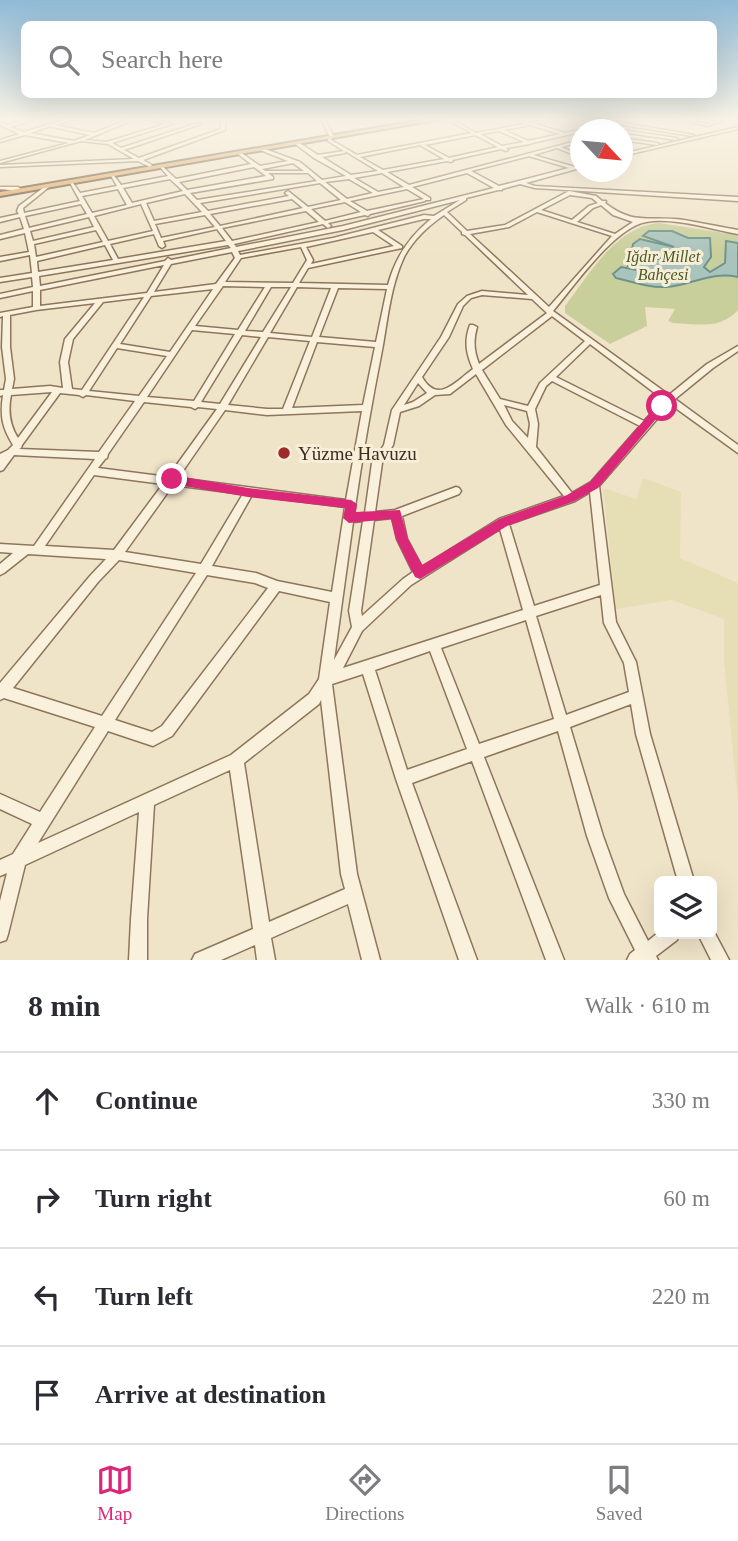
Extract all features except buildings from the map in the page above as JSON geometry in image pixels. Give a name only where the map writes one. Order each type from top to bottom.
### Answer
[{"type":"highway","points":[[0,191],[163,164]]},
{"type":"highway","points":[[0,191],[47,186],[174,164]]},
{"type":"street","points":[[146,164],[150,166]]},
{"type":"street","points":[[254,164],[334,230]]},
{"type":"street","points":[[78,195],[286,164]]},
{"type":"street","points":[[298,164],[346,201],[381,221]]},
{"type":"street","points":[[329,164],[377,194]]},
{"type":"street","points":[[365,164],[381,172]]},
{"type":"street","points":[[369,164],[439,210],[550,312],[738,450]]},
{"type":"street","points":[[195,202],[427,164]]},
{"type":"street","points":[[455,164],[500,189]]},
{"type":"street","points":[[160,240],[377,194],[497,164]]},
{"type":"street","points":[[161,166],[195,202],[237,254]]},
{"type":"street","points":[[260,169],[311,172]]},
{"type":"street","points":[[0,298],[168,265],[303,246],[424,217],[464,199],[570,170]]},
{"type":"street","points":[[112,174],[130,205]]},
{"type":"street","points":[[205,175],[223,197]]},
{"type":"street","points":[[0,237],[185,192],[270,177]]},
{"type":"street","points":[[71,181],[116,260]]},
{"type":"street","points":[[522,183],[535,187],[738,199]]},
{"type":"street","points":[[36,308],[37,291],[31,243],[21,208],[47,186]]},
{"type":"street","points":[[406,187],[439,210]]},
{"type":"street","points":[[464,233],[507,226],[569,193],[579,193],[604,202],[615,214],[640,222]]},
{"type":"street","points":[[152,223],[293,197]]},
{"type":"street","points":[[0,280],[165,251],[229,243],[423,200]]},
{"type":"street","points":[[0,220],[82,202]]},
{"type":"street","points":[[83,394],[168,265],[165,251],[143,202]]},
{"type":"street","points":[[573,222],[592,207],[604,202]]},
{"type":"street","points":[[37,550],[221,285],[237,254],[334,230],[439,210]]},
{"type":"street","points":[[371,960],[354,893],[336,782],[325,681],[365,408],[390,287],[402,248],[439,210]]},
{"type":"street","points":[[538,211],[616,236]]},
{"type":"street","points":[[418,376],[424,389],[433,393],[447,392],[478,370],[550,312],[616,236],[631,224],[663,220],[738,232]]},
{"type":"street","points":[[237,254],[381,221]]},
{"type":"street","points":[[31,243],[98,228]]},
{"type":"street","points":[[374,230],[402,248]]},
{"type":"street","points":[[0,258],[32,257],[156,232]]},
{"type":"street","points":[[276,586],[167,731],[153,738],[1,691],[117,555],[222,408],[310,260],[303,246]]},
{"type":"street","points":[[306,267],[402,248]]},
{"type":"street","points":[[16,449],[4,411],[4,315],[36,308],[221,285],[390,287]]},
{"type":"street","points":[[195,406],[269,285]]},
{"type":"street","points":[[286,412],[335,287]]},
{"type":"street","points":[[358,626],[355,616],[377,463],[388,445],[396,410],[445,337],[458,308],[469,298],[491,293],[531,296]]},
{"type":"street","points":[[0,468],[63,391],[65,347],[102,299]]},
{"type":"street","points":[[474,327],[469,350],[478,370],[509,423],[571,498]]},
{"type":"street","points":[[191,328],[379,345]]},
{"type":"street","points":[[531,448],[534,424],[531,409],[536,395],[550,377],[589,341]]},
{"type":"street","points":[[116,346],[171,354]]},
{"type":"street","points":[[0,868],[236,760],[314,699],[341,661],[358,626],[407,582],[503,523],[571,498],[594,485],[670,400],[710,366],[738,348]]},
{"type":"street","points":[[550,377],[645,425]]},
{"type":"street","points":[[4,393],[63,391],[195,406],[286,412],[365,408]]},
{"type":"street","points":[[396,410],[416,404],[433,393]]},
{"type":"street","points":[[497,401],[531,409]]},
{"type":"street","points":[[0,458],[16,449],[104,456]]},
{"type":"street","points":[[93,471],[172,479],[248,493],[351,504]]},
{"type":"street","points":[[594,485],[610,623],[630,662],[643,734],[685,876]]},
{"type":"street","points":[[349,518],[396,514],[456,491]]},
{"type":"street","points":[[0,934],[19,858],[205,568],[248,493]]},
{"type":"street","points":[[396,514],[402,539],[420,573]]},
{"type":"street","points":[[503,523],[595,836],[617,898],[643,957],[665,939]]},
{"type":"street","points":[[0,548],[117,555],[205,568],[337,598]]},
{"type":"street","points":[[0,570],[24,551]]},
{"type":"street","points":[[325,681],[606,588]]},
{"type":"street","points":[[434,645],[555,960]]},
{"type":"street","points":[[367,667],[403,779],[467,960]]},
{"type":"street","points":[[403,779],[474,751],[563,725],[636,696]]},
{"type":"street","points":[[236,760],[267,960]]},
{"type":"street","points":[[138,960],[138,919],[147,800]]},
{"type":"street","points":[[0,801],[43,821]]},
{"type":"street","points":[[201,960],[354,893]]},
{"type":"street","points":[[709,939],[720,960]]},
{"type":"shaded area","points":[[643,478],[681,492],[680,558],[738,583],[738,802],[724,661],[724,619],[672,600],[616,609],[603,488],[636,499]]},
{"type":"green space","name":"Iğdır Millet Bahçesi","points":[[659,223],[738,235],[738,310],[724,321],[699,325],[668,321],[675,309],[645,307],[647,326],[610,344],[565,313],[565,306],[617,242],[644,226]]},
{"type":"water","points":[[649,231],[672,231],[688,238],[710,238],[711,257],[704,267],[710,272],[725,263],[726,241],[738,243],[738,277],[710,277],[660,287],[616,278],[613,274],[621,267],[648,272],[628,266],[633,260],[650,264],[646,259],[665,259],[632,251],[633,244],[640,239],[674,247],[643,236]]},
{"type":"place","name":"Yüzme Havuzu","points":[[284,453]]},
{"type":"route","points":[[172,479],[248,493],[351,504],[349,518],[396,514],[402,539],[420,573],[503,523],[571,498],[594,485],[662,406]]}]
